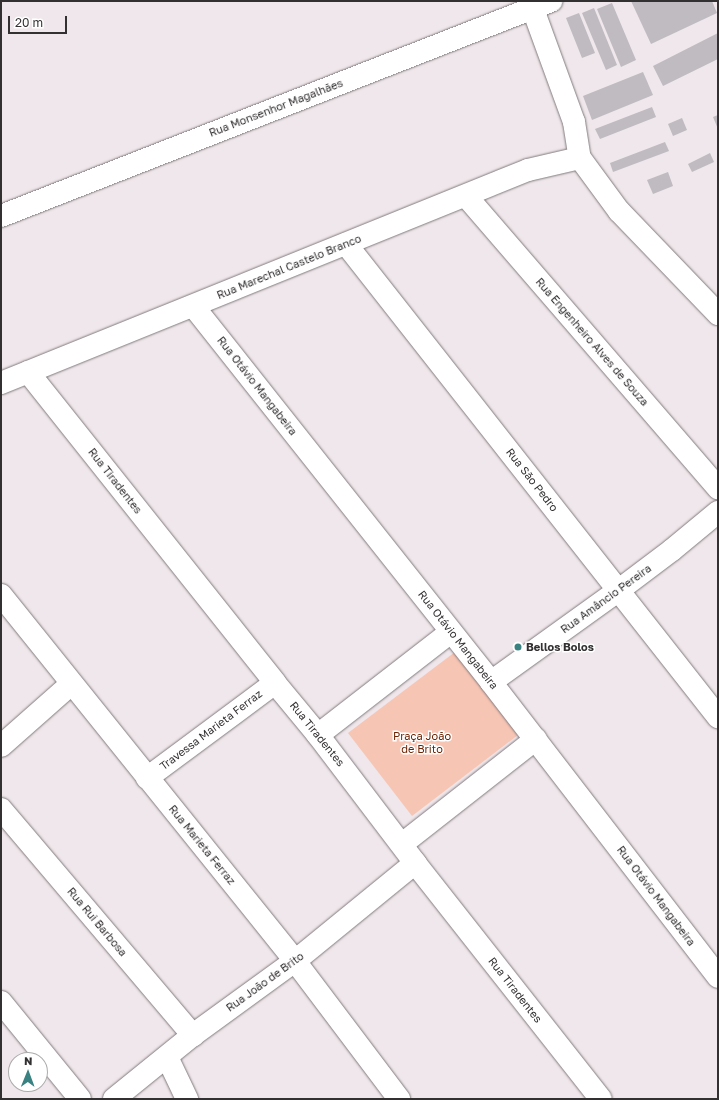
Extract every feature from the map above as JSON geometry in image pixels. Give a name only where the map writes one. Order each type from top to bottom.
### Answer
[{"type":"street","points":[[538,3],[574,122],[580,158],[619,211],[718,314]]},
{"type":"street","name":"Rua Monsenhor Magalhães","points":[[1,216],[538,3]]},
{"type":"street","name":"Rua Marechal Castelo Branco","points":[[1,383],[194,307],[528,170],[580,158]]},
{"type":"street","name":"Rua Engenheiro Alves de Souza","points":[[466,196],[718,488]]},
{"type":"street","name":"Rua São Pedro","points":[[346,244],[718,717]]},
{"type":"street","name":"Rua Otávio Mangabeira","points":[[194,307],[536,739],[718,977]]},
{"type":"street","name":"Rua Tiradentes","points":[[28,372],[274,683],[318,735],[415,863],[601,1099]]},
{"type":"street","name":"Rua Amâncio Pereira","points":[[491,682],[619,590],[672,550],[718,512]]},
{"type":"street","name":"Rua Marieta Ferraz","points":[[1,595],[71,684],[295,960],[399,1099]]},
{"type":"street","points":[[318,735],[451,632]]},
{"type":"street","name":"Travessa Marieta Ferraz","points":[[147,778],[274,683]]},
{"type":"street","points":[[1,746],[71,684]]},
{"type":"street","points":[[402,844],[536,739]]},
{"type":"street","name":"Rua Rui Barbosa","points":[[1,809],[193,1035]]},
{"type":"street","name":"Rua João de Brito","points":[[114,1099],[193,1035],[295,960],[415,863]]},
{"type":"street","points":[[1,1002],[80,1099]]},
{"type":"street","points":[[167,1057],[187,1099]]},
{"type":"green space","name":"Praça João de Brito","points":[[455,652],[518,735],[412,816],[348,733]]},
{"type":"building","points":[[631,1],[712,1],[717,13],[651,44]]},
{"type":"building","points":[[612,3],[636,60],[621,67],[597,9]]},
{"type":"building","points":[[594,8],[617,65],[606,70],[582,13]]},
{"type":"building","points":[[579,13],[595,53],[582,58],[566,18]]},
{"type":"building","points":[[718,33],[718,59],[663,86],[653,66]]},
{"type":"building","points":[[643,72],[653,95],[592,120],[583,96]]},
{"type":"building","points":[[652,107],[656,117],[600,139],[595,129]]},
{"type":"building","points":[[718,115],[718,129],[713,117]]},
{"type":"building","points":[[682,118],[687,130],[673,136],[668,124]]},
{"type":"building","points":[[665,142],[669,151],[613,172],[610,163]]},
{"type":"building","points":[[710,153],[714,162],[692,172],[688,164]]},
{"type":"building","points":[[668,172],[673,186],[653,194],[647,180]]},
{"type":"place","name":"Bellos Bolos","points":[[518,647]]}]
